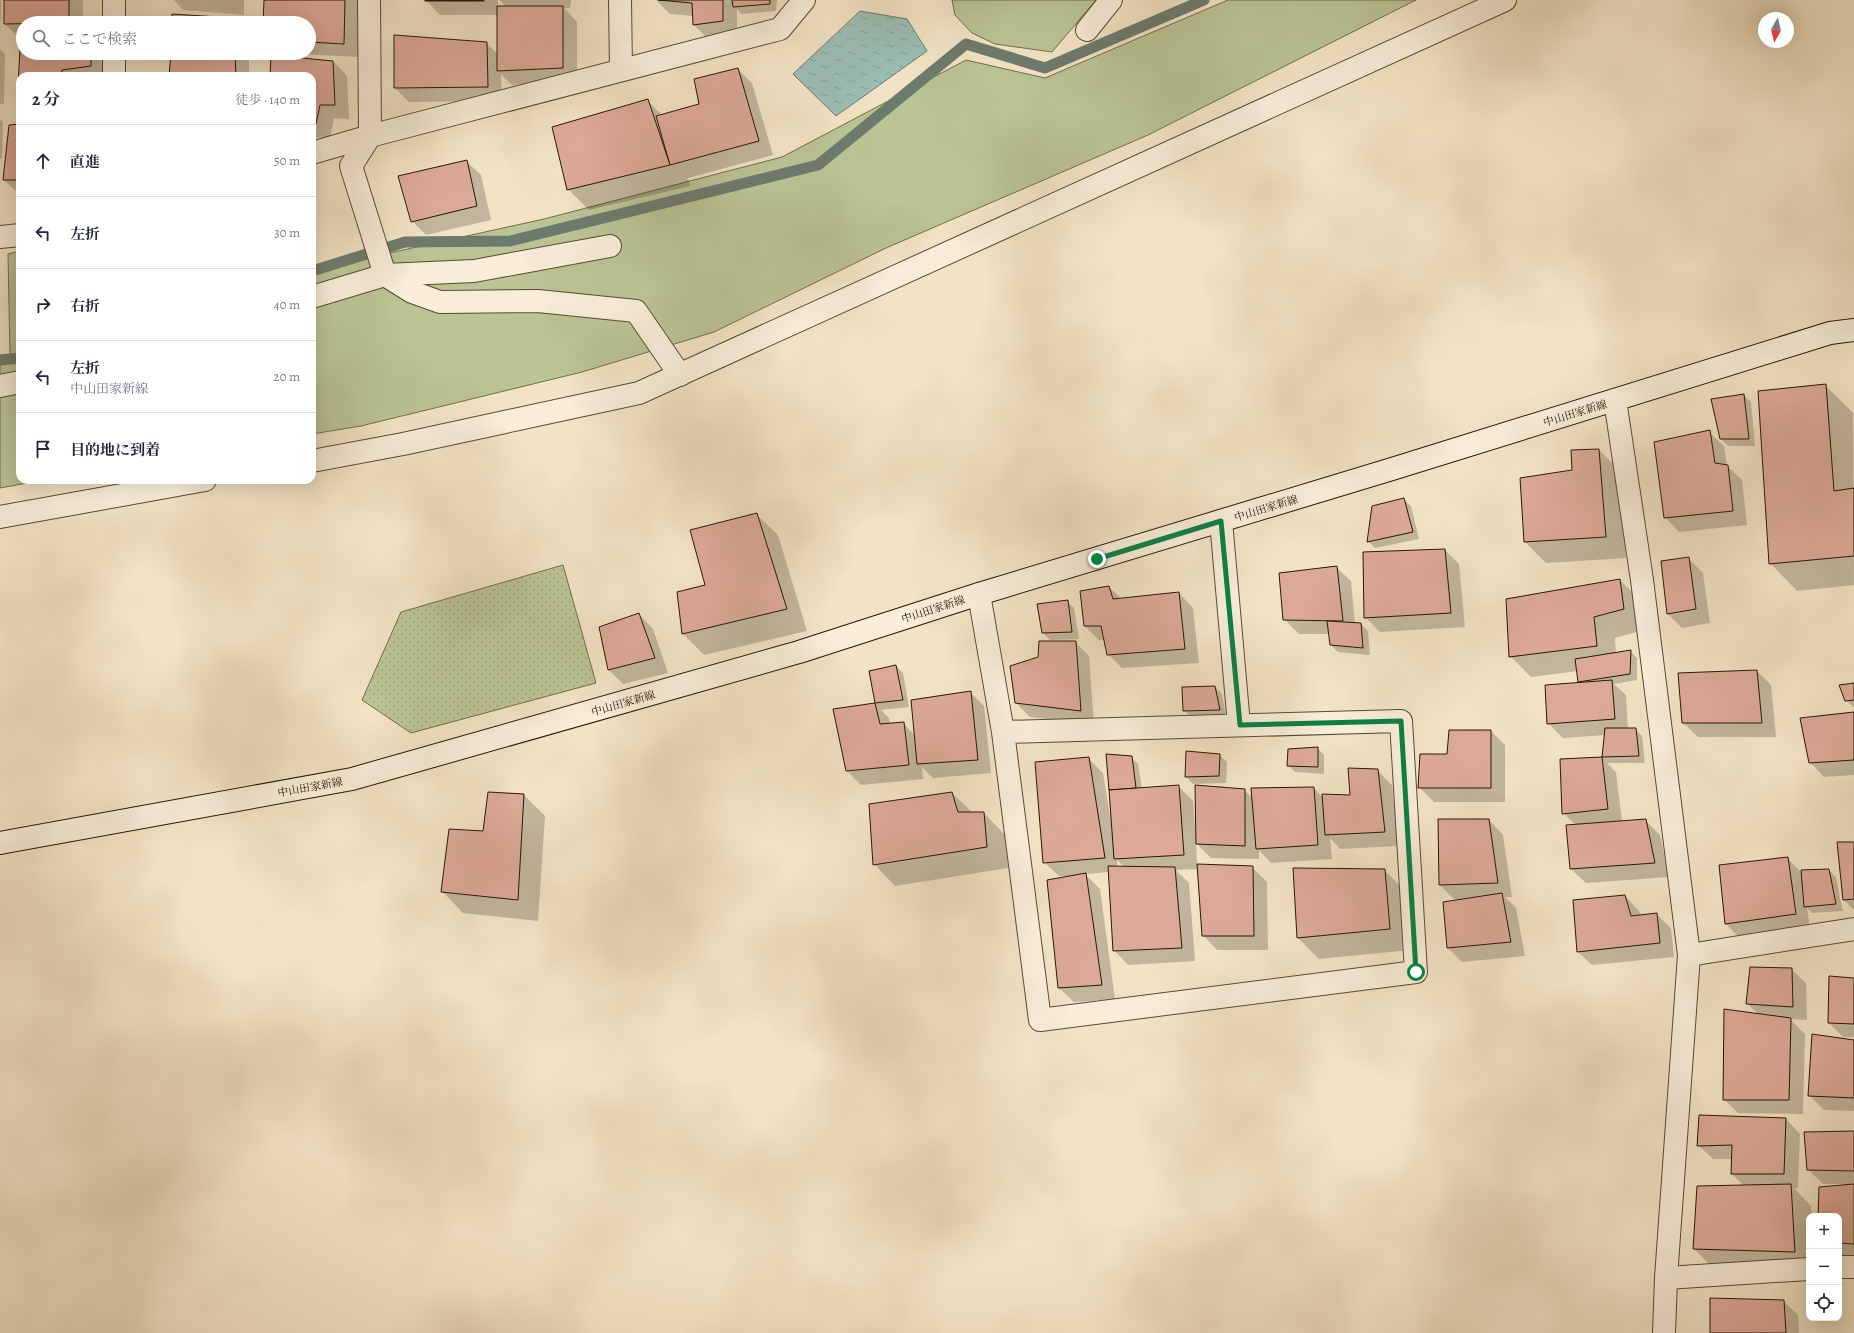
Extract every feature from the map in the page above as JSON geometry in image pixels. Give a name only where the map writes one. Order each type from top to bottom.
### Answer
[{"type":"street","points":[[114,0],[114,16]]},
{"type":"street","points":[[369,0],[370,136],[350,166],[385,275],[412,292],[440,302],[538,301],[636,311],[680,374]]},
{"type":"street","points":[[620,0],[621,70]]},
{"type":"street","points":[[316,151],[780,29],[804,0]]},
{"type":"street","points":[[1088,30],[1111,0]]},
{"type":"street","points":[[316,460],[403,444],[639,393],[1505,0]]},
{"type":"street","points":[[114,60],[114,72]]},
{"type":"street","points":[[0,238],[16,236]]},
{"type":"street","points":[[316,296],[385,275],[474,272],[610,246]]},
{"type":"street","name":"中山田家新線","points":[[0,843],[352,780],[799,652],[979,594],[1830,333],[1854,330]]},
{"type":"street","points":[[0,386],[16,383]]},
{"type":"street","points":[[1615,400],[1642,580],[1689,955],[1666,1278],[1664,1333]]},
{"type":"street","points":[[0,517],[183,484]]},
{"type":"street","points":[[1221,521],[1240,725]]},
{"type":"street","points":[[979,594],[1003,732],[1040,1020],[1416,972],[1401,721],[1003,732]]},
{"type":"street","points":[[1689,955],[1854,929]]},
{"type":"street","points":[[1842,1268],[1854,1266]]},
{"type":"street","points":[[1666,1278],[1806,1269]]},
{"type":"green space","points":[[952,0],[1096,0],[1052,52],[995,44],[972,33],[955,15]]},
{"type":"green space","points":[[1228,0],[1416,0],[1148,135],[886,248],[714,332],[582,372],[361,426],[316,433],[316,273],[385,254],[544,219],[782,157],[966,60],[1045,78]]},
{"type":"green space","points":[[16,252],[16,484],[22,484],[0,488],[0,359],[10,356],[8,254]]},
{"type":"green space","points":[[563,565],[596,683],[411,733],[362,700],[401,612]]},
{"type":"water","points":[[860,11],[907,19],[927,51],[836,116],[793,74]]},
{"type":"building","points":[[4,0],[69,0],[69,16],[16,16],[16,24],[4,24]]},
{"type":"building","points":[[264,0],[345,0],[344,44],[316,42],[316,16],[263,16]]},
{"type":"building","points":[[484,0],[484,1],[425,1]]},
{"type":"building","points":[[658,0],[723,0],[723,21],[693,25],[692,3]]},
{"type":"building","points":[[732,0],[770,0],[770,4],[733,7]]},
{"type":"building","points":[[497,6],[563,6],[563,68],[497,71]]},
{"type":"building","points":[[172,14],[203,16],[172,16]]},
{"type":"building","points":[[394,35],[487,42],[488,87],[394,88]]},
{"type":"building","points":[[316,59],[333,61],[335,105],[320,105],[316,124],[316,72],[270,72],[271,60]]},
{"type":"building","points":[[19,60],[91,60],[91,66],[62,70],[62,72],[19,72]]},
{"type":"building","points":[[170,60],[235,60],[236,72],[169,72]]},
{"type":"building","points":[[738,68],[759,141],[670,165],[656,116],[699,104],[694,79]]},
{"type":"building","points":[[648,99],[670,165],[567,190],[552,127]]},
{"type":"building","points":[[16,124],[16,180],[3,180],[9,125]]},
{"type":"building","points":[[467,160],[477,206],[411,222],[398,176]]},
{"type":"building","points":[[1826,384],[1834,491],[1854,488],[1854,556],[1769,564],[1758,391]]},
{"type":"building","points":[[1744,394],[1749,439],[1720,439],[1711,399]]},
{"type":"building","points":[[1710,430],[1715,463],[1728,465],[1733,511],[1664,518],[1654,442]]},
{"type":"building","points":[[1599,449],[1606,537],[1524,542],[1520,478],[1572,470],[1571,450]]},
{"type":"building","points":[[1404,498],[1413,532],[1367,542],[1372,506]]},
{"type":"building","points":[[757,513],[787,609],[682,634],[677,592],[705,585],[690,530]]},
{"type":"building","points":[[1445,549],[1451,613],[1364,618],[1363,552]]},
{"type":"building","points":[[1689,557],[1696,609],[1667,614],[1661,561]]},
{"type":"building","points":[[1337,566],[1343,621],[1283,620],[1279,573]]},
{"type":"building","points":[[1620,579],[1624,609],[1594,617],[1597,646],[1509,657],[1506,599]]},
{"type":"building","points":[[1109,586],[1113,599],[1179,592],[1185,649],[1107,655],[1101,626],[1084,626],[1080,591]]},
{"type":"building","points":[[1068,600],[1072,632],[1042,633],[1037,604]]},
{"type":"building","points":[[639,613],[655,658],[608,670],[599,627]]},
{"type":"building","points":[[1327,621],[1361,623],[1363,648],[1330,645]]},
{"type":"building","points":[[1039,641],[1076,641],[1081,711],[1015,703],[1010,666],[1038,657]]},
{"type":"building","points":[[1631,650],[1630,674],[1578,682],[1575,659]]},
{"type":"building","points":[[896,665],[903,700],[875,703],[869,671]]},
{"type":"building","points":[[1757,670],[1762,723],[1682,723],[1678,673]]},
{"type":"building","points":[[1612,680],[1615,719],[1547,724],[1545,685]]},
{"type":"building","points":[[1854,683],[1854,700],[1845,701],[1839,685]]},
{"type":"building","points":[[1215,686],[1220,710],[1183,711],[1182,687]]},
{"type":"building","points":[[971,691],[978,760],[917,764],[911,700]]},
{"type":"building","points":[[875,703],[880,724],[904,722],[909,765],[846,771],[833,709]]},
{"type":"building","points":[[1854,712],[1854,760],[1809,763],[1800,718]]},
{"type":"building","points":[[1605,728],[1636,728],[1639,756],[1602,757]]},
{"type":"building","points":[[1449,730],[1491,730],[1491,788],[1418,788],[1420,754],[1447,754]]},
{"type":"building","points":[[1318,747],[1318,767],[1287,766],[1288,749]]},
{"type":"building","points":[[1186,751],[1220,754],[1219,776],[1185,777]]},
{"type":"building","points":[[1106,754],[1132,756],[1136,788],[1109,790]]},
{"type":"building","points":[[1089,757],[1105,858],[1043,863],[1035,762]]},
{"type":"building","points":[[1602,757],[1608,809],[1562,814],[1560,759]]},
{"type":"building","points":[[1348,768],[1378,769],[1385,832],[1325,835],[1322,794],[1350,795]]},
{"type":"building","points":[[1179,785],[1184,855],[1114,859],[1109,790]]},
{"type":"building","points":[[1195,785],[1245,789],[1245,846],[1196,844]]},
{"type":"building","points":[[1314,787],[1318,845],[1256,849],[1251,788]]},
{"type":"building","points":[[488,792],[524,794],[518,900],[441,892],[449,829],[483,831]]},
{"type":"building","points":[[952,792],[958,812],[984,812],[987,847],[873,865],[869,804]]},
{"type":"building","points":[[1438,819],[1489,819],[1498,883],[1439,885]]},
{"type":"building","points":[[1646,819],[1655,863],[1570,869],[1566,825]]},
{"type":"building","points":[[1837,842],[1854,842],[1854,899],[1843,900]]},
{"type":"building","points":[[1788,857],[1796,914],[1725,924],[1719,865]]},
{"type":"building","points":[[1197,864],[1253,866],[1254,936],[1202,936]]},
{"type":"building","points":[[1108,866],[1175,867],[1182,948],[1113,951]]},
{"type":"building","points":[[1293,868],[1385,869],[1390,929],[1297,938]]},
{"type":"building","points":[[1829,869],[1836,904],[1804,907],[1801,870]]},
{"type":"building","points":[[1086,873],[1102,985],[1058,988],[1047,880]]},
{"type":"building","points":[[1502,893],[1511,942],[1447,948],[1443,902]]},
{"type":"building","points":[[1625,895],[1631,916],[1657,913],[1660,943],[1577,952],[1573,900]]},
{"type":"building","points":[[1750,967],[1792,968],[1793,1007],[1746,1004]]},
{"type":"building","points":[[1829,976],[1854,978],[1854,1024],[1828,1023]]},
{"type":"building","points":[[1724,1009],[1791,1018],[1789,1100],[1723,1100]]},
{"type":"building","points":[[1812,1034],[1854,1040],[1854,1098],[1808,1096]]},
{"type":"building","points":[[1699,1115],[1786,1118],[1784,1174],[1731,1174],[1732,1145],[1697,1146]]},
{"type":"building","points":[[1854,1131],[1854,1171],[1807,1170],[1804,1132]]},
{"type":"building","points":[[1791,1184],[1795,1252],[1693,1249],[1697,1186]]},
{"type":"building","points":[[1854,1184],[1854,1244],[1842,1243],[1842,1213],[1818,1213],[1819,1187]]},
{"type":"building","points":[[1710,1298],[1784,1300],[1786,1333],[1710,1333]]},
{"type":"waterway","points":[[316,270],[405,242],[510,241],[818,165],[966,44],[1045,68],[1204,0]]},
{"type":"waterway","points":[[0,360],[16,358]]},
{"type":"route","points":[[1097,559],[1221,521],[1240,725],[1401,721],[1416,972]]}]
